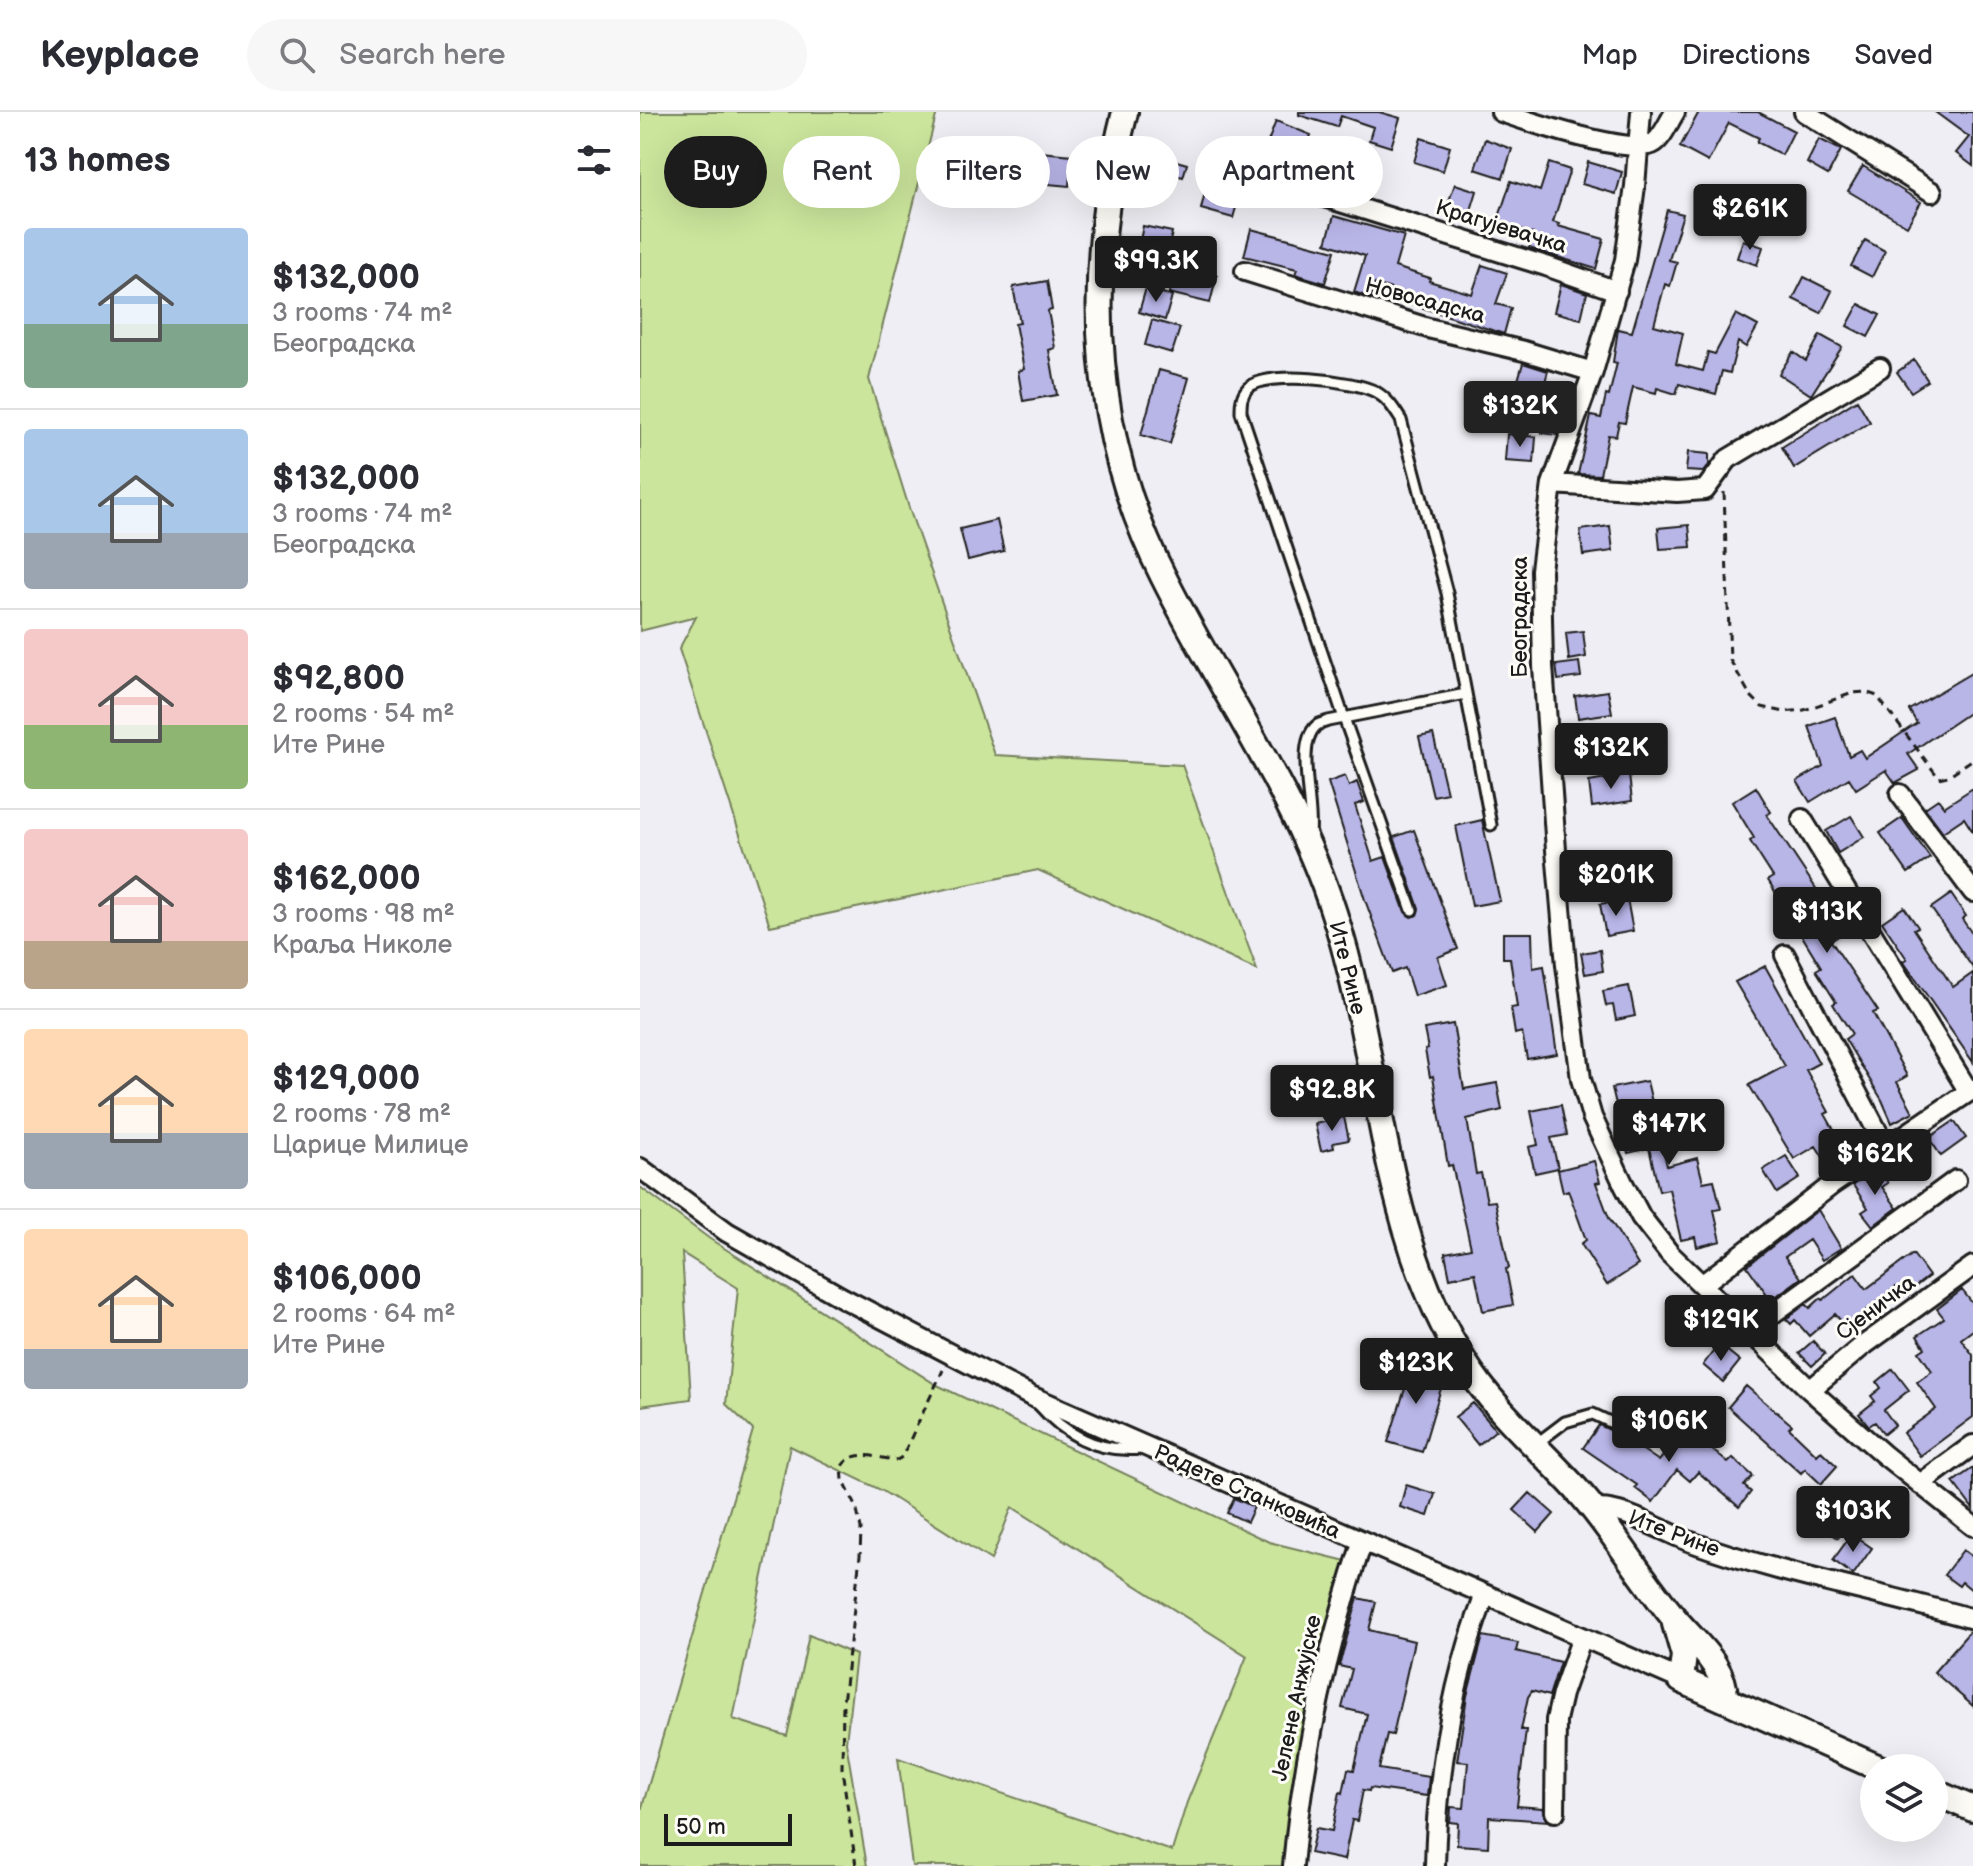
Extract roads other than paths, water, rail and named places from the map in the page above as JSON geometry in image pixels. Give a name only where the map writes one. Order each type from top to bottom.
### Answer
[{"type":"street","name":"Ите Рине","points":[[1125,112],[1109,178],[1098,299],[1106,396],[1125,483],[1160,571],[1307,840],[1336,919],[1415,1262],[1463,1361],[1506,1418],[1594,1510],[1615,1511],[1685,1540],[1758,1564],[1973,1619]]},
{"type":"street","points":[[1501,112],[1584,137],[1640,148],[1658,139],[1675,112]]},
{"type":"street","name":"Београдска","points":[[1641,112],[1640,148],[1625,260],[1593,372],[1552,484],[1541,570],[1543,666],[1565,950],[1581,1079],[1592,1117],[1624,1185],[1648,1227],[1670,1254],[1810,1390],[1973,1526]]},
{"type":"street","points":[[1804,112],[1932,192]]},
{"type":"street","name":"Крагујевачка","points":[[1359,208],[1617,291]]},
{"type":"street","name":"Новосадска","points":[[1245,271],[1428,328],[1524,351],[1593,372]]},
{"type":"street","points":[[1552,484],[1699,491],[1710,486],[1728,459],[1880,368]]},
{"type":"street","points":[[1900,794],[1973,892]]},
{"type":"street","points":[[1703,1284],[1777,1225],[1971,1090],[1802,819]]},
{"type":"street","points":[[1785,955],[1886,1148]]},
{"type":"street","name":"Радете Станковића","points":[[640,1168],[727,1232],[843,1298],[1031,1396],[1860,1759]]},
{"type":"street","points":[[1749,1331],[1956,1180]]},
{"type":"street","name":"Сјеничка","points":[[1810,1390],[1860,1348],[1973,1266]]},
{"type":"street","points":[[1920,1484],[1973,1445]]},
{"type":"street","points":[[1594,1510],[1672,1616],[1717,1669],[1723,1681],[1725,1699]]},
{"type":"street","name":"Јелене Анжујске","points":[[1293,1866],[1306,1761],[1318,1698],[1341,1608],[1362,1543]]},
{"type":"street","points":[[1435,1866],[1451,1715],[1465,1648],[1485,1595]]},
{"type":"street","points":[[1672,1616],[1684,1655],[1681,1680]]},
{"type":"street","points":[[1555,1812],[1556,1720],[1582,1637]]},
{"type":"street","points":[[1948,1798],[1973,1809]]},
{"type":"lane","points":[[1412,910],[1241,412],[1241,398],[1257,382],[1305,379],[1359,385],[1377,393],[1392,405],[1401,420],[1435,540],[1491,825]]},
{"type":"lane","points":[[1307,840],[1311,832],[1307,754],[1309,738],[1316,726],[1466,694]]},
{"type":"lane","points":[[1533,1446],[1565,1422],[1593,1414],[1627,1430]]}]
